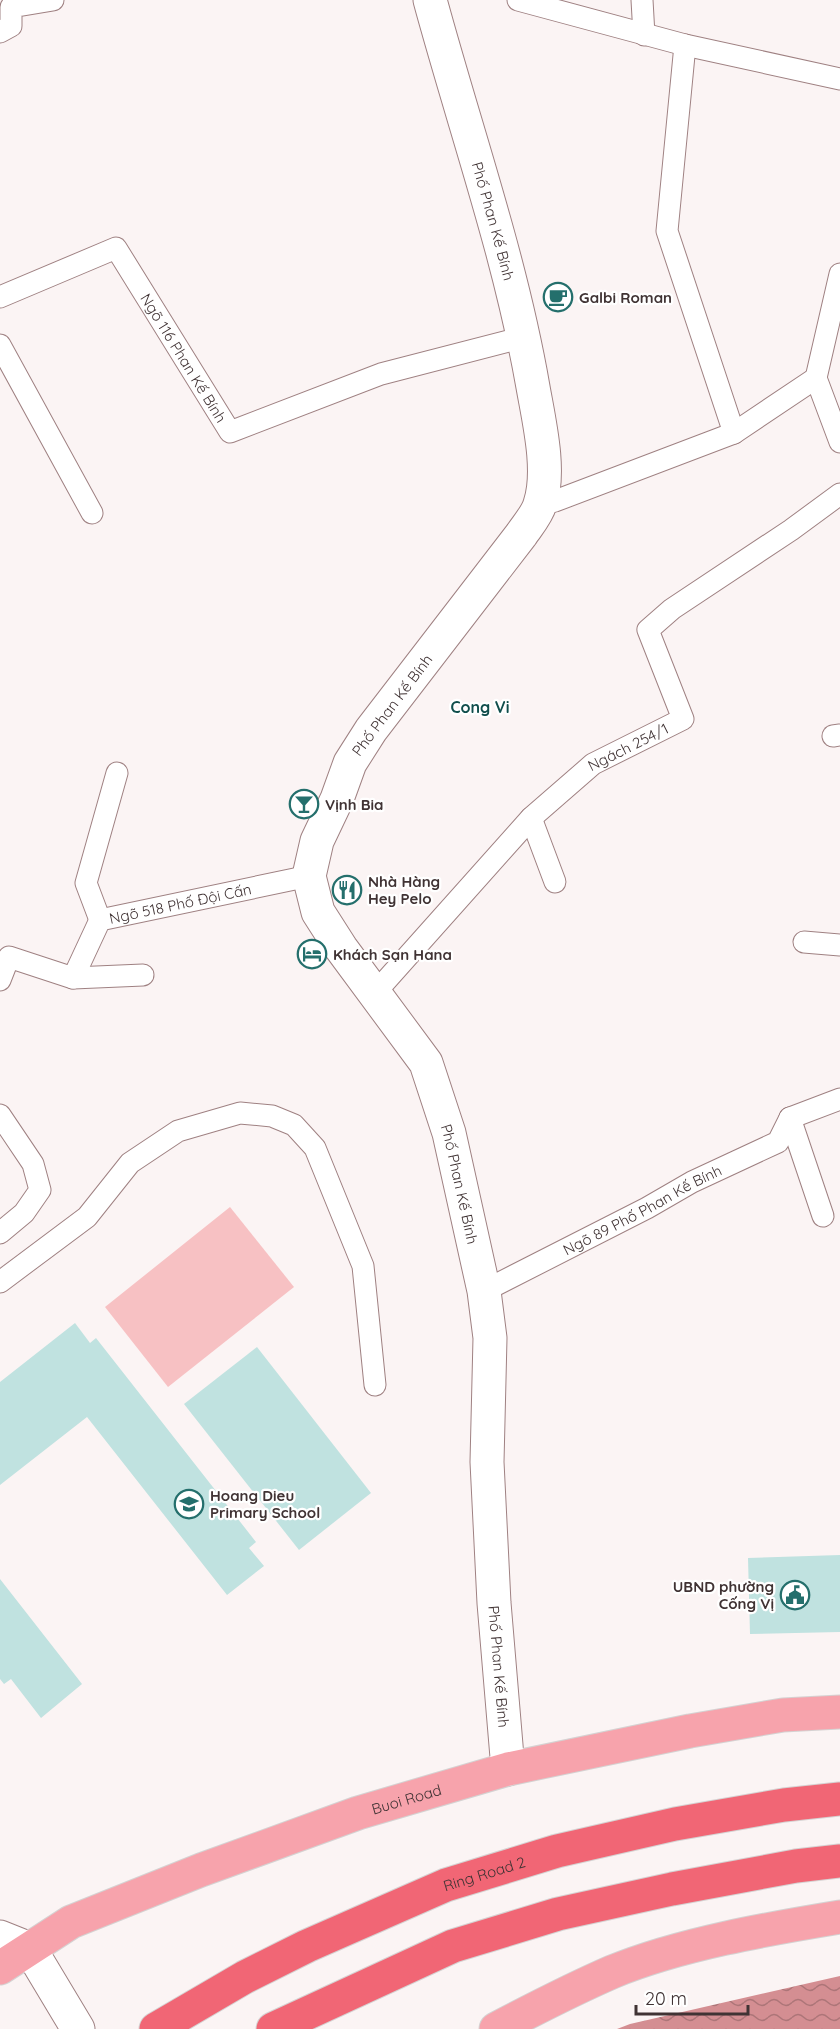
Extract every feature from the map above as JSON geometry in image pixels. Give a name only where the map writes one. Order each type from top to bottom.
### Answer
[{"type":"highway","name":"Ring Road 2","points":[[156,2029],[245,1977],[307,1946],[446,1885],[557,1851],[675,1824],[784,1805],[840,1799]]},
{"type":"highway","points":[[273,2029],[453,1946],[558,1914],[672,1888],[796,1866],[840,1861]]},
{"type":"main road","name":"Buoi Road","points":[[0,1968],[71,1922],[201,1870],[358,1813],[508,1769],[690,1731],[783,1715],[840,1713]]},
{"type":"main road","points":[[496,2029],[612,1972],[654,1958],[695,1946],[784,1926],[840,1917]]},
{"type":"street","name":"Phố Phan Kế Bính","points":[[430,0],[489,198],[524,337],[540,426],[544,470],[540,505],[521,535],[371,730],[350,763],[337,799],[317,841],[309,876],[318,912],[341,948],[426,1063],[449,1133],[484,1291],[490,1338],[487,1462],[494,1603],[508,1769]]},
{"type":"street","points":[[0,1938],[30,1949],[78,2029]]},
{"type":"lane","points":[[0,32],[11,26],[11,7],[54,0]]},
{"type":"lane","points":[[519,0],[644,35],[840,79]]},
{"type":"lane","points":[[642,0],[644,35]]},
{"type":"lane","points":[[685,45],[667,231],[734,433]]},
{"type":"lane","name":"Ngõ 116 Phan Kế Bính","points":[[0,297],[116,248],[230,432],[381,374],[524,337]]},
{"type":"lane","points":[[840,274],[816,378],[840,442]]},
{"type":"lane","points":[[0,345],[92,513]]},
{"type":"lane","points":[[540,505],[734,433],[816,378]]},
{"type":"lane","name":"Ngách 254/1","points":[[374,993],[531,818],[593,765],[683,719],[648,630],[672,609],[791,530],[840,494]]},
{"type":"lane","points":[[100,920],[86,883],[117,773]]},
{"type":"lane","points":[[531,818],[555,882]]},
{"type":"lane","name":"Ngõ 518 Phố Đội Cấn","points":[[73,978],[100,920],[309,876]]},
{"type":"lane","points":[[804,942],[840,945]]},
{"type":"lane","points":[[0,980],[5,954],[73,978],[143,975]]},
{"type":"lane","points":[[823,1216],[790,1118],[840,1099]]},
{"type":"lane","points":[[0,1282],[87,1217],[130,1163],[178,1131],[240,1113],[272,1116],[294,1125],[315,1148],[363,1266],[375,1385]]},
{"type":"lane","points":[[0,1115],[33,1164],[40,1190],[24,1213],[0,1233]]},
{"type":"lane","name":"Ngõ 89 Phố Phan Kế Bính","points":[[484,1291],[647,1208],[692,1182],[778,1142],[790,1118]]},
{"type":"shaded area","points":[[230,1207],[294,1287],[168,1387],[105,1307]]},
{"type":"water","points":[[840,1976],[840,2029],[617,2029],[630,2024]]},
{"type":"building","points":[[75,1323],[90,1343],[96,1338],[256,1542],[249,1548],[264,1566],[227,1595],[87,1417],[0,1485],[0,1382]]},
{"type":"building","points":[[257,1347],[371,1493],[299,1550],[184,1404]]},
{"type":"building","name":"UBND phường Cống Vị","points":[[840,1555],[840,1632],[750,1634],[748,1558]]},
{"type":"building","points":[[0,1579],[82,1684],[41,1718],[11,1679],[4,1684],[0,1679]]},
{"type":"place","name":"Galbi Roman","points":[[558,297]]},
{"type":"place","name":"Vịnh Bia","points":[[304,804]]},
{"type":"place","name":"Nhà Hàng Hey Pelo","points":[[347,890]]},
{"type":"place","name":"Khách Sạn Hana","points":[[312,954]]},
{"type":"place","name":"Hoang Dieu Primary School","points":[[189,1504]]},
{"type":"place","name":"UBND phường Cống Vị","points":[[795,1595]]},
{"type":"district","name":"Cong Vi","points":[[480,707]]}]
